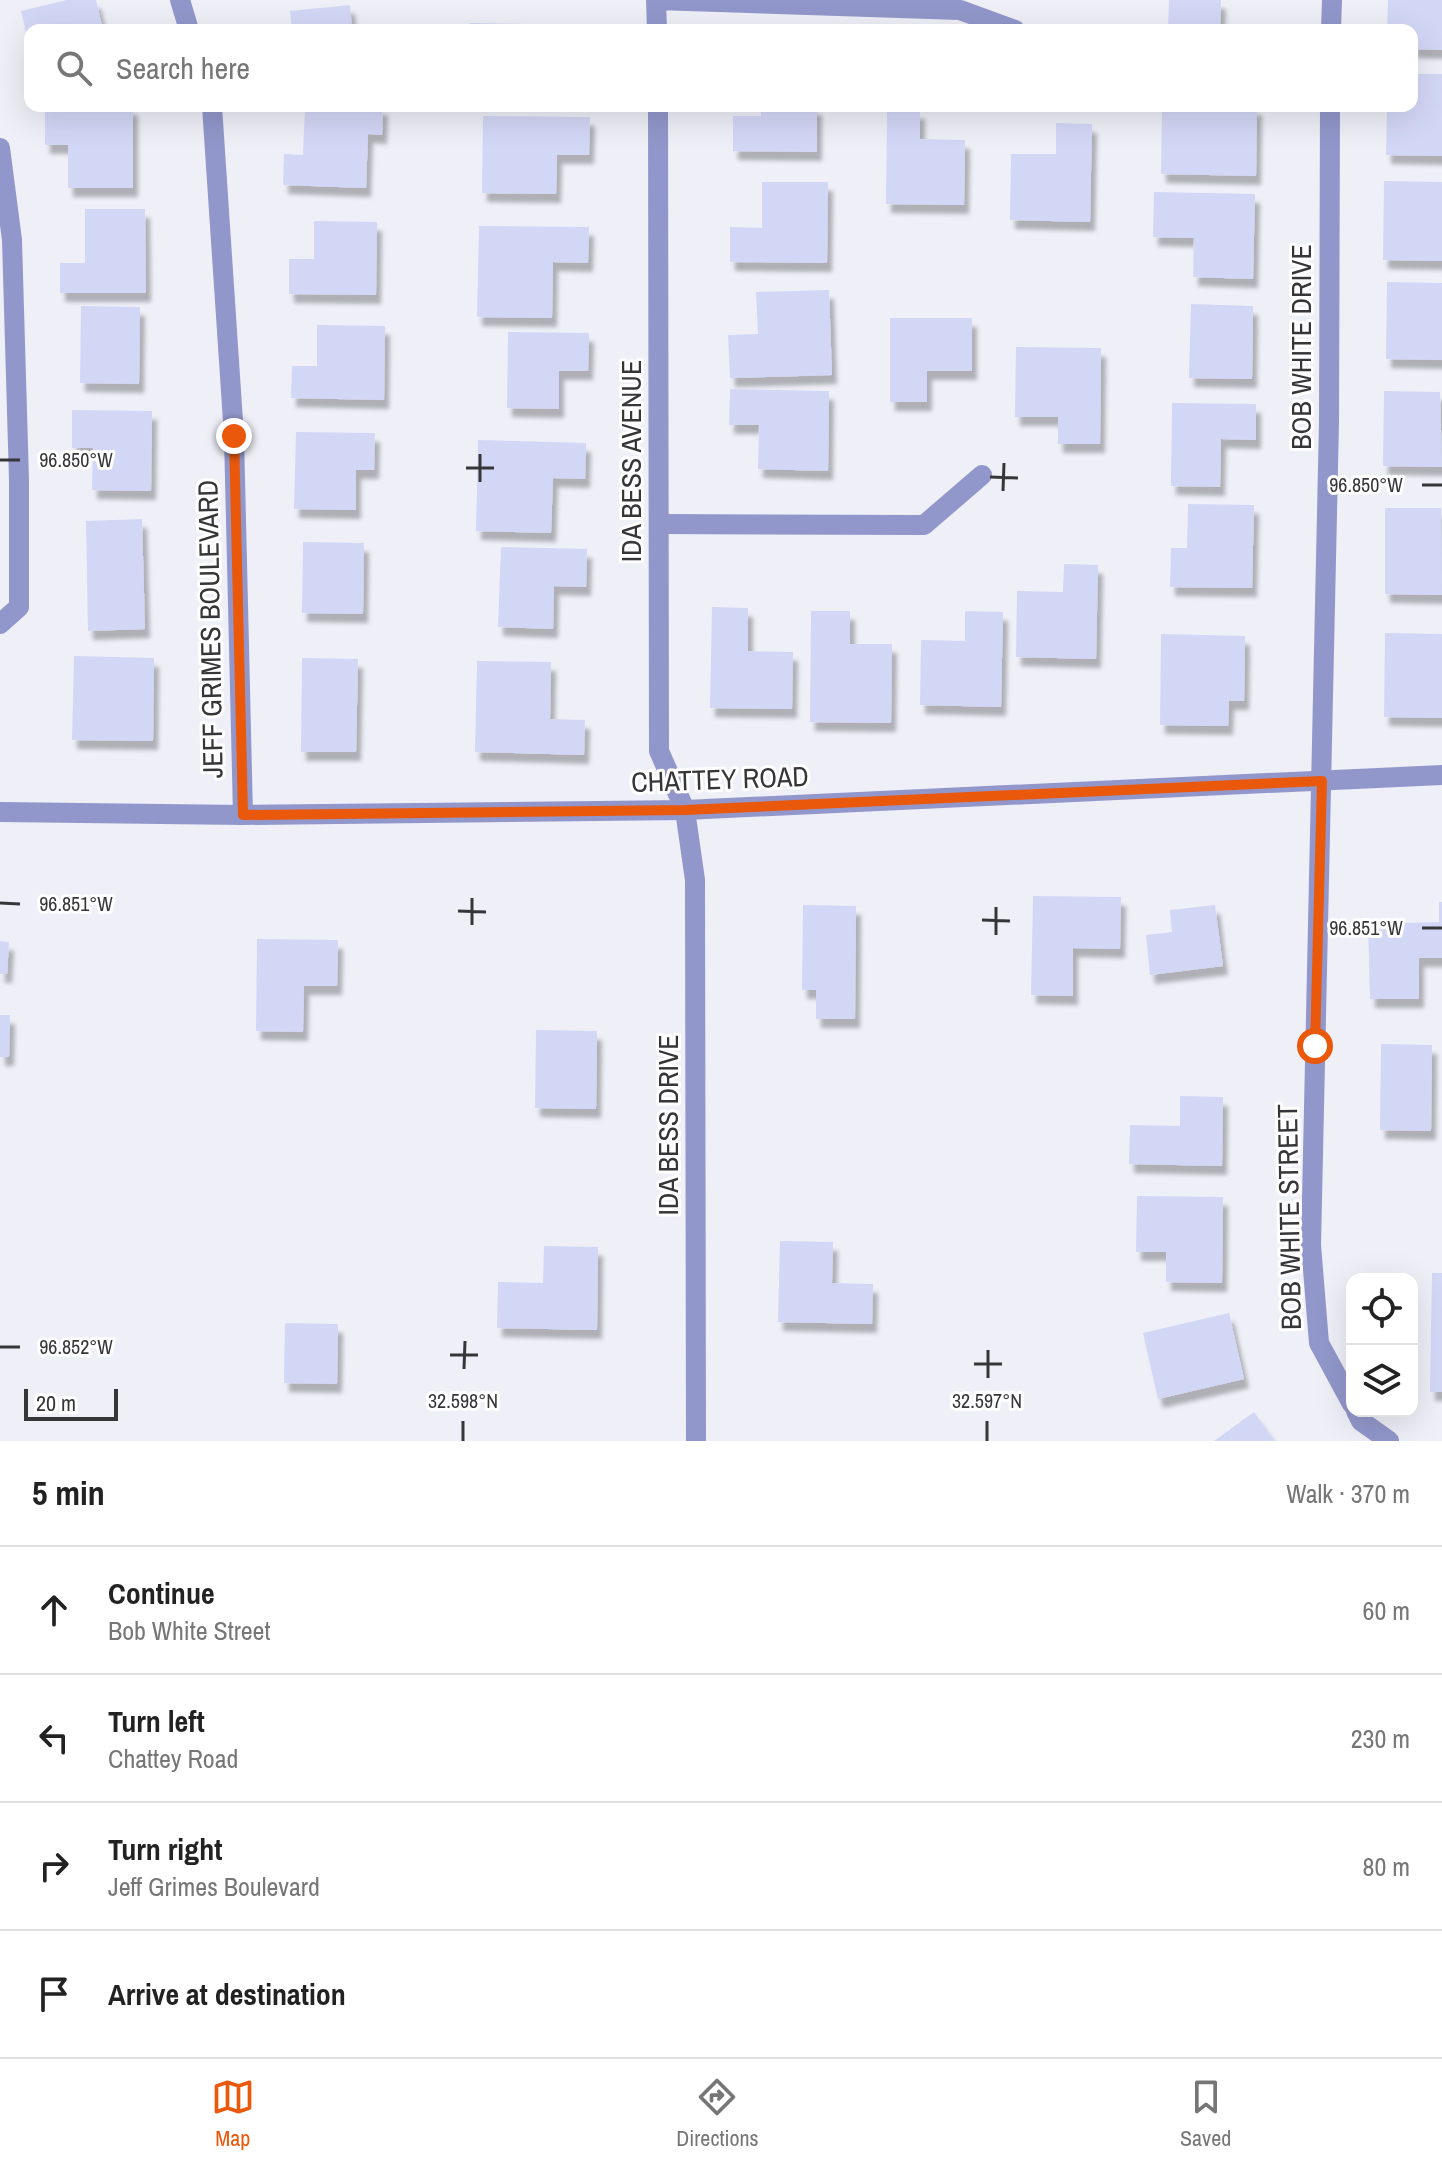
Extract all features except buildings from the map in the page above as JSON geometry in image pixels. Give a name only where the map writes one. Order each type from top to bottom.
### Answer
[{"type":"street","points":[[180,0],[187,24]]},
{"type":"street","points":[[657,24],[656,0],[960,10],[998,24]]},
{"type":"street","points":[[1331,24],[1332,0]]},
{"type":"street","name":"JEFF GRIMES BOULEVARD","points":[[212,112],[234,436],[243,815]]},
{"type":"street","name":"IDA BESS AVENUE","points":[[658,112],[659,751],[685,810]]},
{"type":"street","name":"BOB WHITE DRIVE","points":[[1322,781],[1329,422],[1330,112]]},
{"type":"street","points":[[0,148],[12,240],[19,607],[0,624]]},
{"type":"street","points":[[659,524],[924,525],[982,475]]},
{"type":"street","name":"CHATTEY ROAD","points":[[0,812],[243,815],[685,810],[1442,775]]},
{"type":"street","name":"BOB WHITE STREET","points":[[1322,781],[1311,1245],[1319,1343],[1346,1393]]},
{"type":"street","name":"IDA BESS DRIVE","points":[[685,810],[695,880],[696,1441]]},
{"type":"street","points":[[1359,1417],[1389,1441]]},
{"type":"route","points":[[234,436],[243,815],[685,810],[1322,781],[1315,1046]]}]
